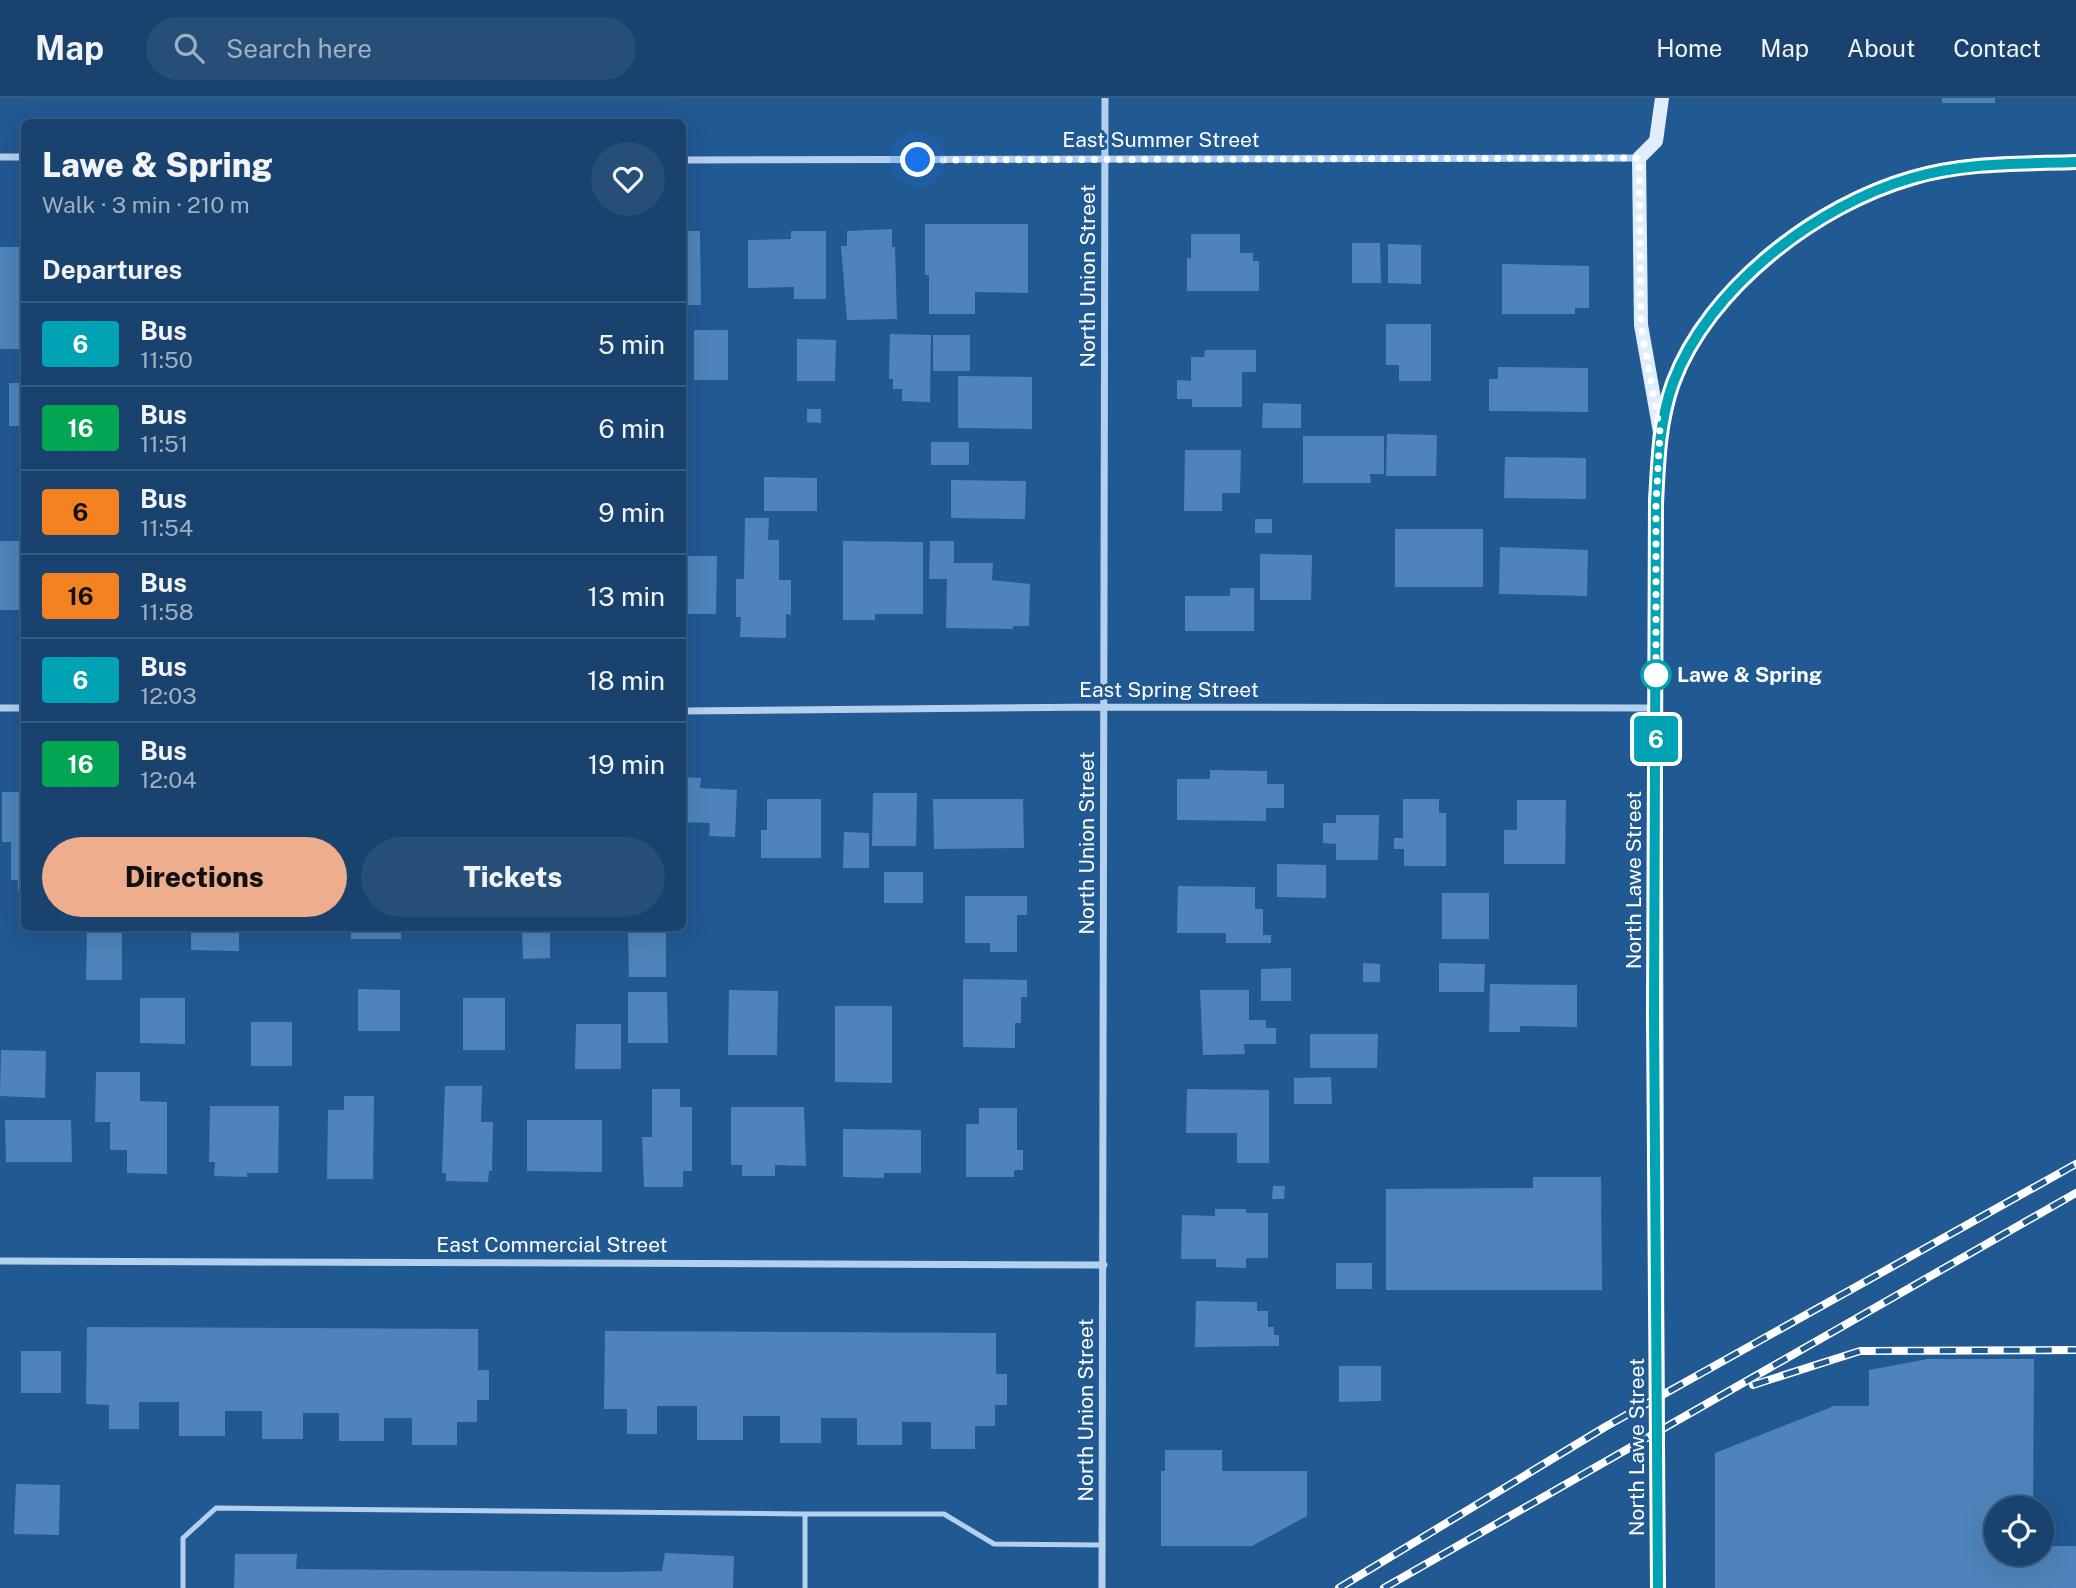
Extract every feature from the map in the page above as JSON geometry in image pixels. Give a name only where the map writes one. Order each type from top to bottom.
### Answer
[{"type":"main road","points":[[1639,158],[1656,141],[1662,98]]},
{"type":"main road","name":"North Lawe Street","points":[[1639,158],[1641,325],[1660,432],[1656,504],[1658,1588]]},
{"type":"main road","points":[[1660,432],[1674,382],[1711,318],[1756,265],[1802,229],[1869,193],[1912,178],[1983,165],[2076,162]]},
{"type":"street","name":"North Union Street","points":[[1102,1588],[1105,98]]},
{"type":"street","points":[[0,157],[21,158]]},
{"type":"street","name":"East Summer Street","points":[[686,160],[1639,158]]},
{"type":"street","name":"East Spring Street","points":[[686,711],[1105,707],[1656,708]]},
{"type":"street","points":[[0,708],[21,708]]},
{"type":"street","name":"East Commercial Street","points":[[0,1261],[1104,1265]]},
{"type":"lane","points":[[183,1588],[183,1538],[216,1508],[944,1514],[993,1544],[1103,1545]]},
{"type":"lane","points":[[805,1514],[805,1588]]},
{"type":"building","points":[[1942,98],[1995,98],[1995,103],[1942,103]]},
{"type":"building","points":[[925,224],[1028,224],[1028,293],[975,292],[975,314],[929,314],[929,275],[925,275]]},
{"type":"building","points":[[892,229],[897,319],[847,320],[841,246],[847,246],[847,231]]},
{"type":"building","points":[[686,231],[700,231],[701,305],[686,305]]},
{"type":"building","points":[[791,231],[826,231],[826,299],[794,299],[794,287],[748,288],[748,240],[791,239]]},
{"type":"building","points":[[1191,234],[1240,234],[1240,253],[1253,253],[1253,261],[1259,261],[1259,291],[1187,291],[1187,258],[1191,258]]},
{"type":"building","points":[[1352,243],[1380,243],[1381,283],[1352,283]]},
{"type":"building","points":[[1388,244],[1421,245],[1421,284],[1388,283]]},
{"type":"building","points":[[0,247],[21,247],[21,349],[0,349]]},
{"type":"building","points":[[1502,264],[1589,266],[1589,308],[1575,308],[1575,314],[1502,314]]},
{"type":"building","points":[[1386,324],[1431,324],[1431,381],[1399,381],[1399,365],[1386,365]]},
{"type":"building","points":[[694,330],[728,330],[728,380],[694,380]]},
{"type":"building","points":[[890,334],[931,335],[930,402],[902,401],[902,389],[893,389],[893,379],[889,379]]},
{"type":"building","points":[[933,335],[970,335],[970,371],[933,371]]},
{"type":"building","points":[[797,339],[836,340],[835,381],[797,381]]},
{"type":"building","points":[[1205,350],[1256,350],[1256,372],[1242,372],[1242,407],[1192,407],[1192,399],[1177,399],[1177,380],[1191,381],[1191,357],[1204,357]]},
{"type":"building","points":[[1498,367],[1588,368],[1588,412],[1489,411],[1489,379],[1498,379]]},
{"type":"building","points":[[958,376],[1032,377],[1032,429],[958,428]]},
{"type":"building","points":[[9,383],[21,383],[21,426],[9,426]]},
{"type":"building","points":[[1263,403],[1301,404],[1301,428],[1262,428]]},
{"type":"building","points":[[807,409],[821,409],[821,423],[807,422]]},
{"type":"building","points":[[1387,434],[1437,435],[1436,476],[1386,476]]},
{"type":"building","points":[[1303,436],[1384,436],[1384,474],[1370,474],[1371,483],[1303,483]]},
{"type":"building","points":[[931,442],[969,442],[969,465],[931,465]]},
{"type":"building","points":[[1185,450],[1241,450],[1240,493],[1222,493],[1222,511],[1184,511]]},
{"type":"building","points":[[1505,457],[1586,458],[1586,499],[1504,498]]},
{"type":"building","points":[[764,477],[817,478],[817,511],[764,511]]},
{"type":"building","points":[[951,480],[1026,481],[1025,519],[951,518]]},
{"type":"building","points":[[745,518],[769,518],[768,540],[779,540],[779,580],[791,580],[791,615],[786,614],[786,638],[740,637],[741,617],[736,617],[736,579],[744,579]]},
{"type":"building","points":[[1255,519],[1272,519],[1272,533],[1255,533]]},
{"type":"building","points":[[1395,529],[1483,529],[1483,587],[1395,587]]},
{"type":"building","points":[[0,541],[21,541],[21,610],[0,610]]},
{"type":"building","points":[[843,541],[923,542],[923,614],[875,614],[875,620],[843,620]]},
{"type":"building","points":[[930,541],[954,541],[954,563],[993,563],[992,580],[1030,584],[1029,626],[1013,626],[1013,629],[946,628],[947,579],[929,579]]},
{"type":"building","points":[[1500,547],[1588,550],[1587,596],[1499,594]]},
{"type":"building","points":[[1260,554],[1312,555],[1311,600],[1260,600]]},
{"type":"building","points":[[686,556],[717,556],[716,614],[686,614]]},
{"type":"building","points":[[1230,588],[1254,588],[1254,631],[1185,631],[1185,596],[1230,596]]},
{"type":"building","points":[[1210,770],[1267,771],[1267,784],[1284,784],[1284,808],[1266,808],[1266,821],[1177,820],[1177,779],[1210,779]]},
{"type":"building","points":[[686,777],[701,778],[700,788],[737,790],[735,837],[709,836],[710,823],[686,822]]},
{"type":"building","points":[[2,792],[21,792],[21,890],[18,890],[18,880],[11,880],[11,842],[2,842]]},
{"type":"building","points":[[873,793],[917,793],[916,846],[872,846]]},
{"type":"building","points":[[767,799],[821,799],[821,858],[761,858],[761,830],[767,830]]},
{"type":"building","points":[[933,799],[1023,799],[1024,848],[934,849]]},
{"type":"building","points":[[1403,799],[1439,799],[1439,813],[1446,813],[1446,866],[1404,866],[1404,849],[1394,849],[1394,838],[1403,838]]},
{"type":"building","points":[[1517,800],[1566,800],[1565,864],[1504,864],[1504,830],[1517,830]]},
{"type":"building","points":[[1336,815],[1379,815],[1378,860],[1336,860],[1336,844],[1323,843],[1323,823],[1336,823]]},
{"type":"building","points":[[844,832],[869,833],[869,868],[843,868]]},
{"type":"building","points":[[1277,864],[1326,865],[1326,898],[1277,897]]},
{"type":"building","points":[[884,872],[923,872],[923,903],[884,903]]},
{"type":"building","points":[[1178,886],[1255,887],[1255,909],[1263,909],[1263,935],[1271,935],[1271,943],[1226,943],[1226,933],[1177,933]]},
{"type":"building","points":[[1442,893],[1489,893],[1489,939],[1442,939]]},
{"type":"building","points":[[965,896],[1027,896],[1027,915],[1017,915],[1017,952],[990,952],[990,943],[965,943]]},
{"type":"building","points":[[87,931],[122,931],[122,980],[86,980]]},
{"type":"building","points":[[191,931],[239,931],[239,951],[191,950]]},
{"type":"building","points":[[351,931],[401,931],[401,939],[351,939]]},
{"type":"building","points":[[550,931],[550,958],[523,959],[522,932]]},
{"type":"building","points":[[628,932],[666,932],[666,977],[629,977]]},
{"type":"building","points":[[1363,963],[1380,964],[1380,982],[1363,982]]},
{"type":"building","points":[[1439,963],[1485,964],[1484,992],[1439,992]]},
{"type":"building","points":[[1291,968],[1291,1001],[1261,1001],[1261,969]]},
{"type":"building","points":[[963,979],[1027,980],[1027,997],[1021,997],[1021,1023],[1015,1023],[1015,1048],[963,1047]]},
{"type":"building","points":[[1490,984],[1577,985],[1577,1027],[1520,1026],[1520,1032],[1489,1032]]},
{"type":"building","points":[[358,989],[400,990],[400,1031],[358,1031]]},
{"type":"building","points":[[729,990],[778,991],[777,1055],[728,1055]]},
{"type":"building","points":[[1200,990],[1249,990],[1249,1020],[1266,1020],[1266,1028],[1276,1028],[1276,1044],[1244,1044],[1245,1054],[1203,1055]]},
{"type":"building","points":[[628,992],[667,992],[668,1043],[628,1043]]},
{"type":"building","points":[[140,998],[185,998],[185,1044],[140,1043]]},
{"type":"building","points":[[463,998],[505,998],[505,1050],[463,1050]]},
{"type":"building","points":[[835,1006],[892,1006],[892,1083],[835,1082]]},
{"type":"building","points":[[251,1022],[292,1022],[292,1066],[251,1066]]},
{"type":"building","points":[[576,1024],[621,1024],[621,1069],[575,1069]]},
{"type":"building","points":[[1310,1034],[1378,1034],[1377,1068],[1310,1068]]},
{"type":"building","points":[[1,1050],[46,1051],[45,1098],[0,1096]]},
{"type":"building","points":[[96,1072],[140,1072],[140,1101],[167,1102],[167,1174],[127,1173],[127,1150],[110,1150],[110,1122],[95,1122]]},
{"type":"building","points":[[1331,1077],[1332,1104],[1294,1104],[1294,1078]]},
{"type":"building","points":[[445,1086],[482,1086],[481,1122],[493,1122],[492,1171],[489,1171],[488,1182],[446,1181],[446,1173],[442,1173]]},
{"type":"building","points":[[652,1089],[680,1089],[680,1107],[692,1107],[692,1171],[683,1171],[683,1187],[644,1187],[642,1137],[652,1137]]},
{"type":"building","points":[[1187,1089],[1269,1090],[1269,1163],[1237,1163],[1237,1133],[1186,1133]]},
{"type":"building","points":[[344,1096],[374,1096],[373,1179],[327,1179],[328,1110],[344,1110]]},
{"type":"building","points":[[210,1106],[279,1106],[278,1173],[247,1173],[247,1177],[214,1176],[215,1162],[209,1162]]},
{"type":"building","points":[[731,1107],[804,1107],[806,1166],[775,1165],[775,1176],[742,1176],[742,1165],[731,1165]]},
{"type":"building","points":[[979,1108],[1017,1108],[1017,1150],[1023,1150],[1023,1170],[1014,1170],[1014,1177],[966,1177],[966,1124],[979,1124]]},
{"type":"building","points":[[5,1120],[71,1120],[72,1162],[6,1162]]},
{"type":"building","points":[[527,1120],[602,1120],[602,1172],[527,1171]]},
{"type":"building","points":[[843,1129],[921,1130],[921,1173],[884,1173],[884,1178],[843,1177]]},
{"type":"building","points":[[1533,1177],[1601,1177],[1602,1290],[1386,1290],[1386,1189],[1533,1188]]},
{"type":"building","points":[[1273,1186],[1285,1186],[1284,1199],[1272,1199]]},
{"type":"building","points":[[1215,1209],[1246,1209],[1246,1213],[1268,1213],[1268,1258],[1246,1258],[1246,1268],[1216,1267],[1216,1259],[1181,1259],[1182,1215],[1215,1216]]},
{"type":"building","points":[[1336,1263],[1372,1263],[1372,1289],[1336,1289]]},
{"type":"building","points":[[1196,1301],[1257,1302],[1257,1311],[1268,1311],[1268,1327],[1274,1327],[1274,1335],[1279,1335],[1279,1346],[1195,1347]]},
{"type":"building","points":[[87,1327],[478,1329],[478,1370],[489,1370],[489,1400],[477,1400],[477,1422],[457,1422],[457,1445],[412,1445],[412,1418],[384,1418],[384,1441],[339,1441],[339,1413],[303,1413],[303,1439],[262,1439],[262,1411],[225,1411],[225,1436],[179,1436],[179,1402],[139,1402],[139,1429],[109,1429],[109,1405],[86,1404]]},
{"type":"building","points":[[605,1331],[996,1333],[996,1374],[1007,1374],[1007,1405],[995,1405],[995,1426],[975,1426],[975,1449],[931,1449],[931,1422],[902,1422],[902,1445],[857,1445],[857,1418],[821,1418],[821,1443],[780,1443],[780,1416],[743,1416],[743,1440],[697,1440],[697,1406],[657,1406],[657,1434],[627,1434],[627,1409],[604,1409]]},
{"type":"building","points":[[21,1351],[61,1351],[61,1393],[21,1393]]},
{"type":"building","points":[[1928,1359],[2034,1359],[2033,1496],[1984,1496],[1984,1566],[2054,1566],[2054,1546],[2076,1546],[2076,1588],[1715,1588],[1715,1453],[1834,1406],[1869,1406],[1869,1370]]},
{"type":"building","points":[[1339,1366],[1381,1366],[1381,1401],[1339,1402]]},
{"type":"building","points":[[1165,1450],[1222,1450],[1222,1471],[1307,1471],[1307,1516],[1252,1546],[1161,1546],[1161,1471],[1165,1471]]},
{"type":"building","points":[[16,1484],[60,1485],[59,1535],[14,1534]]},
{"type":"building","points":[[665,1553],[734,1556],[733,1588],[234,1588],[235,1554],[297,1554],[296,1569],[611,1572],[662,1571]]},
{"type":"railway","points":[[1339,1588],[1605,1427],[2076,1164]]},
{"type":"railway","points":[[1384,1588],[2076,1193]]},
{"type":"railway","points":[[1753,1385],[1860,1351],[2076,1350]]},
{"type":"bus line","name":"6","points":[[1658,1588],[1654,1014],[1656,504],[1660,432],[1674,382],[1690,350],[1711,318],[1756,265],[1802,229],[1869,193],[1912,178],[1983,165],[2076,162]]},
{"type":"place","name":"Lawe & Spring","points":[[1656,675]]},
{"type":"route","points":[[918,160],[1639,158],[1641,325],[1660,432],[1656,504],[1656,681],[1656,675]]}]
